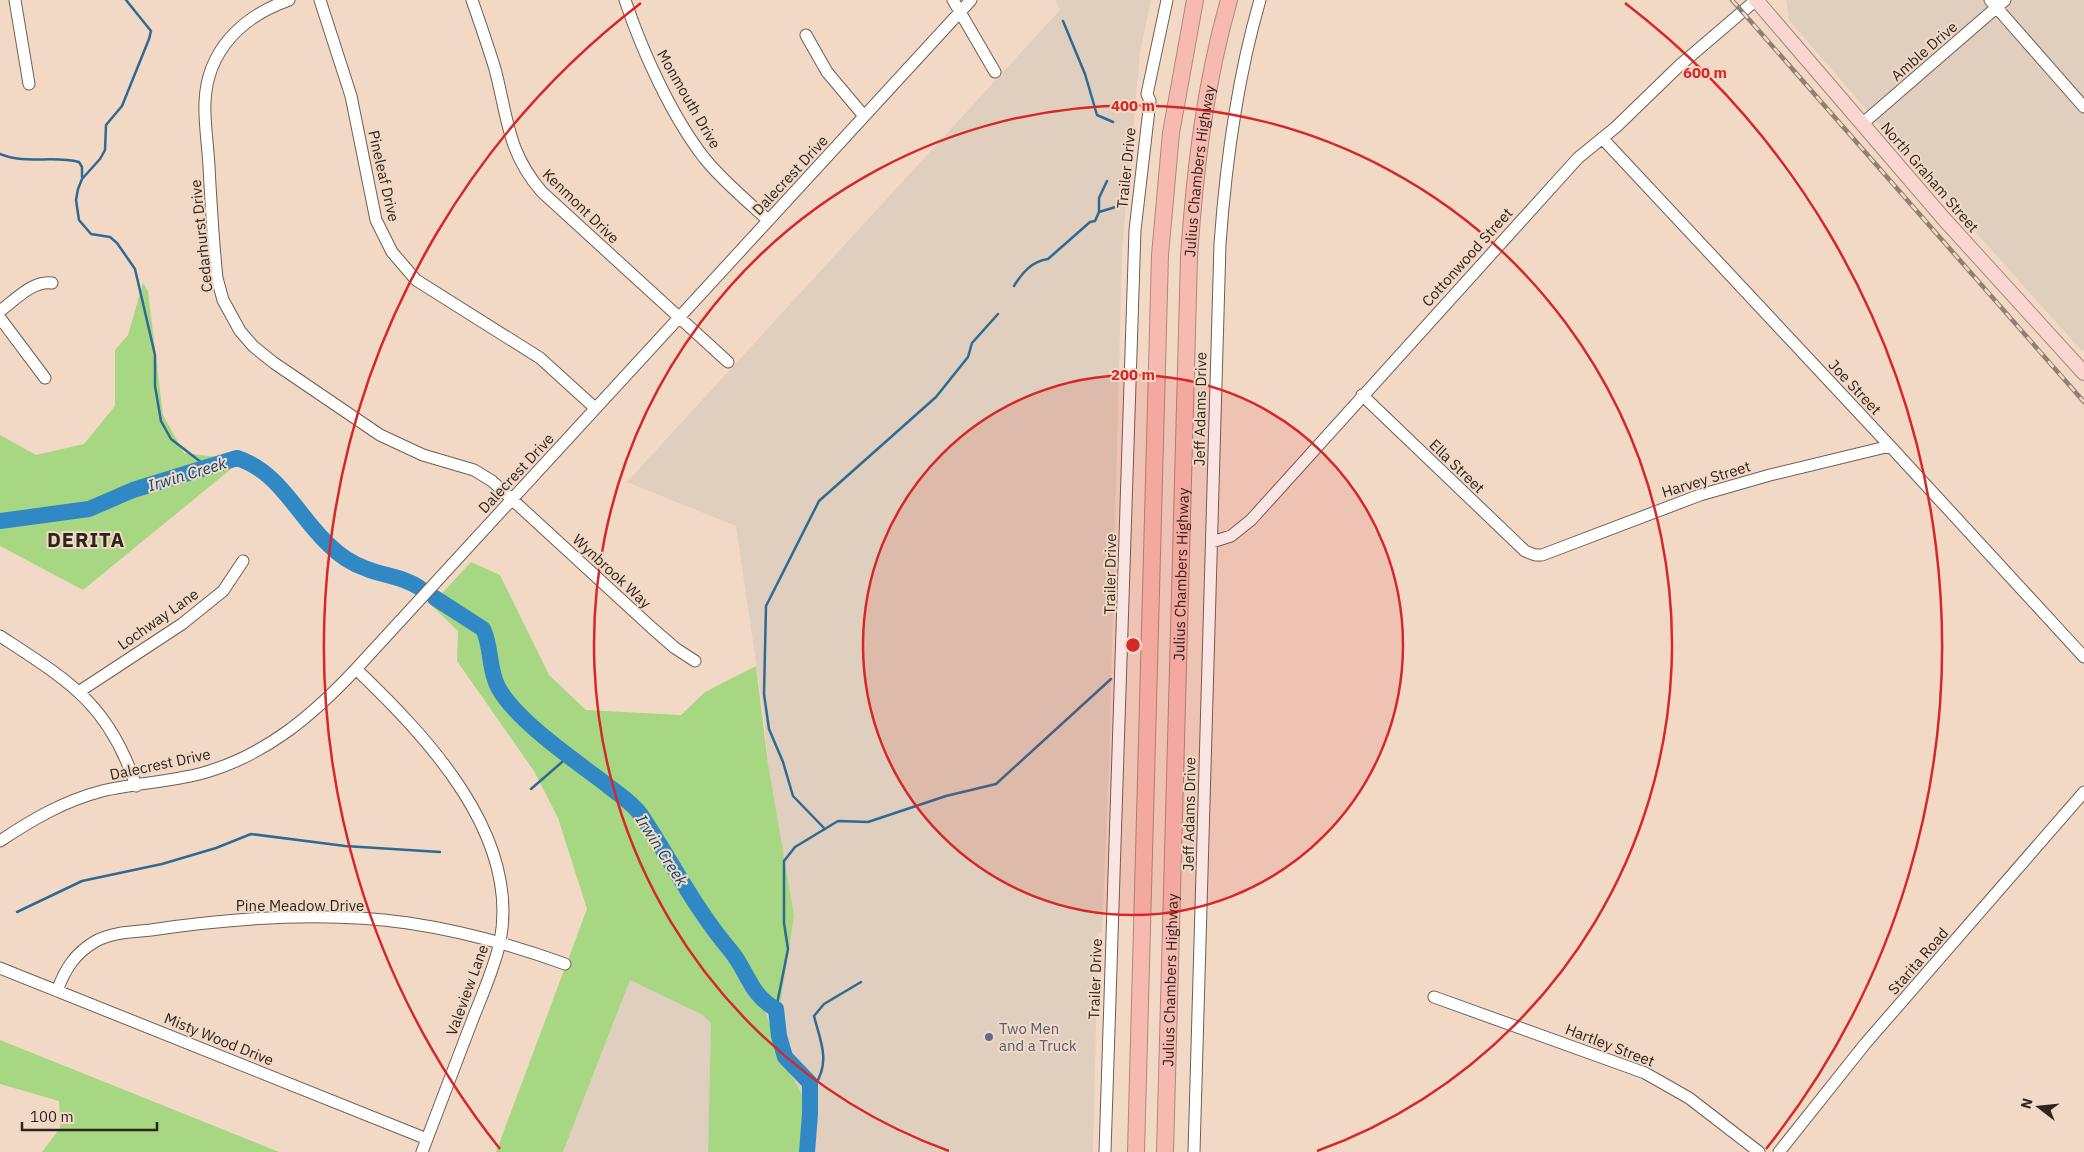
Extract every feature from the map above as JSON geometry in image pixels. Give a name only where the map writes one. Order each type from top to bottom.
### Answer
[{"type":"highway","name":"Julius Chambers Highway","points":[[1136,1152],[1160,255],[1171,133],[1196,0]]},
{"type":"highway","name":"Julius Chambers Highway","points":[[1165,1152],[1189,256],[1193,195],[1204,109],[1229,0]]},
{"type":"main road","name":"North Graham Street","points":[[1756,0],[1944,219],[2084,373]]},
{"type":"street","points":[[14,0],[29,84]]},
{"type":"street","name":"Cedarhurst Drive","points":[[289,0],[258,13],[237,29],[218,55],[207,84],[206,114],[214,252],[217,278],[228,312],[240,331],[260,353],[364,424],[409,449],[481,474],[512,499]]},
{"type":"street","name":"Pineleaf Drive","points":[[320,0],[351,96],[374,212],[392,252],[416,280],[540,358],[596,408]]},
{"type":"street","name":"Kenmont Drive","points":[[472,0],[495,69],[509,133],[524,170],[542,192],[728,362]]},
{"type":"street","name":"Monmouth Drive","points":[[625,0],[649,63],[697,148],[724,180],[768,220]]},
{"type":"street","points":[[953,0],[995,72]]},
{"type":"street","name":"Dalecrest Drive","points":[[0,841],[56,806],[104,791],[204,772],[240,759],[266,746],[308,717],[356,669],[971,0]]},
{"type":"street","name":"Trailer Drive","points":[[1106,1152],[1135,230],[1150,101],[1147,94],[1167,0]]},
{"type":"street","name":"Jeff Adams Drive","points":[[1194,1152],[1223,213],[1229,152],[1241,77],[1260,0]]},
{"type":"street","name":"Cottonwood Street","points":[[1212,542],[1231,536],[1251,520],[1578,158],[1637,108],[1680,65],[1756,0]]},
{"type":"street","points":[[1997,3],[2084,107]]},
{"type":"street","name":"Amble Drive","points":[[1862,124],[1997,3]]},
{"type":"street","points":[[806,35],[827,72],[864,116]]},
{"type":"street","name":"Joe Street","points":[[1602,138],[2084,657]]},
{"type":"street","points":[[0,311],[33,286],[46,282],[52,283]]},
{"type":"street","points":[[0,318],[45,378]]},
{"type":"street","name":"Ella Street","points":[[1362,395],[1478,507],[1525,550],[1534,555]]},
{"type":"street","name":"Harvey Street","points":[[1534,555],[1542,555],[1700,495],[1797,468],[1890,446]]},
{"type":"street","name":"Wynbrook Way","points":[[512,499],[669,644],[695,661]]},
{"type":"street","name":"Lochway Lane","points":[[80,691],[176,628],[223,591],[243,560]]},
{"type":"street","points":[[0,636],[66,680],[80,691],[97,709],[116,737],[136,786]]},
{"type":"street","name":"Valeview Lane","points":[[356,669],[418,733],[469,802],[482,824],[499,874],[502,910],[500,942],[493,968],[422,1152]]},
{"type":"street","name":"Starita Road","points":[[1779,1152],[1865,1044],[2084,792]]},
{"type":"street","name":"Pine Meadow Drive","points":[[57,990],[67,967],[75,957],[97,940],[117,934],[190,924],[249,920],[357,918],[409,923],[500,942],[565,964]]},
{"type":"street","name":"Misty Wood Drive","points":[[0,968],[427,1139]]},
{"type":"street","name":"Hartley Street","points":[[1434,998],[1645,1073],[1689,1098],[1759,1152]]},
{"type":"shaded area","points":[[1055,0],[1151,0],[1140,52],[1122,249],[1109,764],[1102,932],[1098,933],[1093,1152],[803,1152],[805,1100],[779,1052],[764,1007],[779,1012],[768,764],[764,717],[736,526],[627,482],[1060,10]]},
{"type":"shaded area","points":[[1786,0],[2084,0],[2084,350],[2082,351],[1877,122],[1789,20]]},
{"type":"shaded area","points":[[645,941],[713,978],[708,1152],[563,1152]]},
{"type":"green space","points":[[143,283],[148,291],[163,415],[184,453],[242,460],[83,590],[0,546],[0,435],[36,455],[84,444],[115,406],[115,350],[128,335]]},
{"type":"green space","points":[[471,562],[500,575],[549,675],[586,710],[681,715],[705,692],[756,666],[768,764],[794,916],[779,1012],[764,1007],[779,1052],[805,1100],[803,1152],[708,1152],[711,1023],[703,1015],[630,980],[563,1152],[496,1152],[587,909],[558,818],[534,771],[457,661],[458,631],[431,605]]},
{"type":"green space","points":[[0,1040],[279,1152],[42,1152],[60,1128],[59,1101],[0,1084]]},
{"type":"waterway","points":[[126,0],[151,31],[122,106],[106,125],[105,150],[100,159],[82,179],[78,189],[76,200],[79,220],[91,234],[110,237],[117,243],[135,269],[155,355],[155,386],[161,421],[171,439],[206,466]]},
{"type":"waterway","points":[[1063,21],[1085,74],[1097,115],[1113,122]]},
{"type":"waterway","points":[[0,154],[19,159],[59,159],[79,162],[82,167],[82,177]]},
{"type":"waterway","points":[[1014,286],[1028,268],[1037,262],[1048,259],[1090,222],[1095,221],[1099,212],[1099,198],[1107,181]]},
{"type":"waterway","points":[[1099,212],[1119,206]]},
{"type":"waterway","points":[[825,829],[793,796],[783,762],[769,729],[764,694],[766,606],[819,501],[936,397],[968,357],[972,343],[998,314]]},
{"type":"waterway","name":"Irwin Creek","points":[[0,521],[89,509],[133,490],[237,458],[252,464],[265,473],[287,495],[317,533],[341,555],[361,567],[401,579],[420,588]]},
{"type":"waterway","name":"Irwin Creek","points":[[435,598],[483,629],[488,643],[495,680],[506,700],[518,713],[548,740],[638,811],[694,901],[736,958],[754,989],[767,1003],[776,1009],[779,1036],[785,1057],[810,1083],[807,1152]]},
{"type":"waterway","points":[[776,1009],[788,949],[784,923],[784,861],[795,847],[838,821],[868,822],[946,796],[996,784],[1111,679]]},
{"type":"waterway","points":[[531,789],[569,756]]},
{"type":"waterway","points":[[17,912],[82,881],[162,864],[216,848],[251,834],[345,846],[440,852]]},
{"type":"waterway","points":[[810,1083],[815,1085],[820,1076],[823,1059],[823,1050],[814,1016],[824,1004],[861,982]]},
{"type":"railway","points":[[1732,0],[2084,402]]},
{"type":"place","name":"Two Men and a Truck","points":[[989,1037]]},
{"type":"district","name":"DERITA","points":[[86,539]]}]
